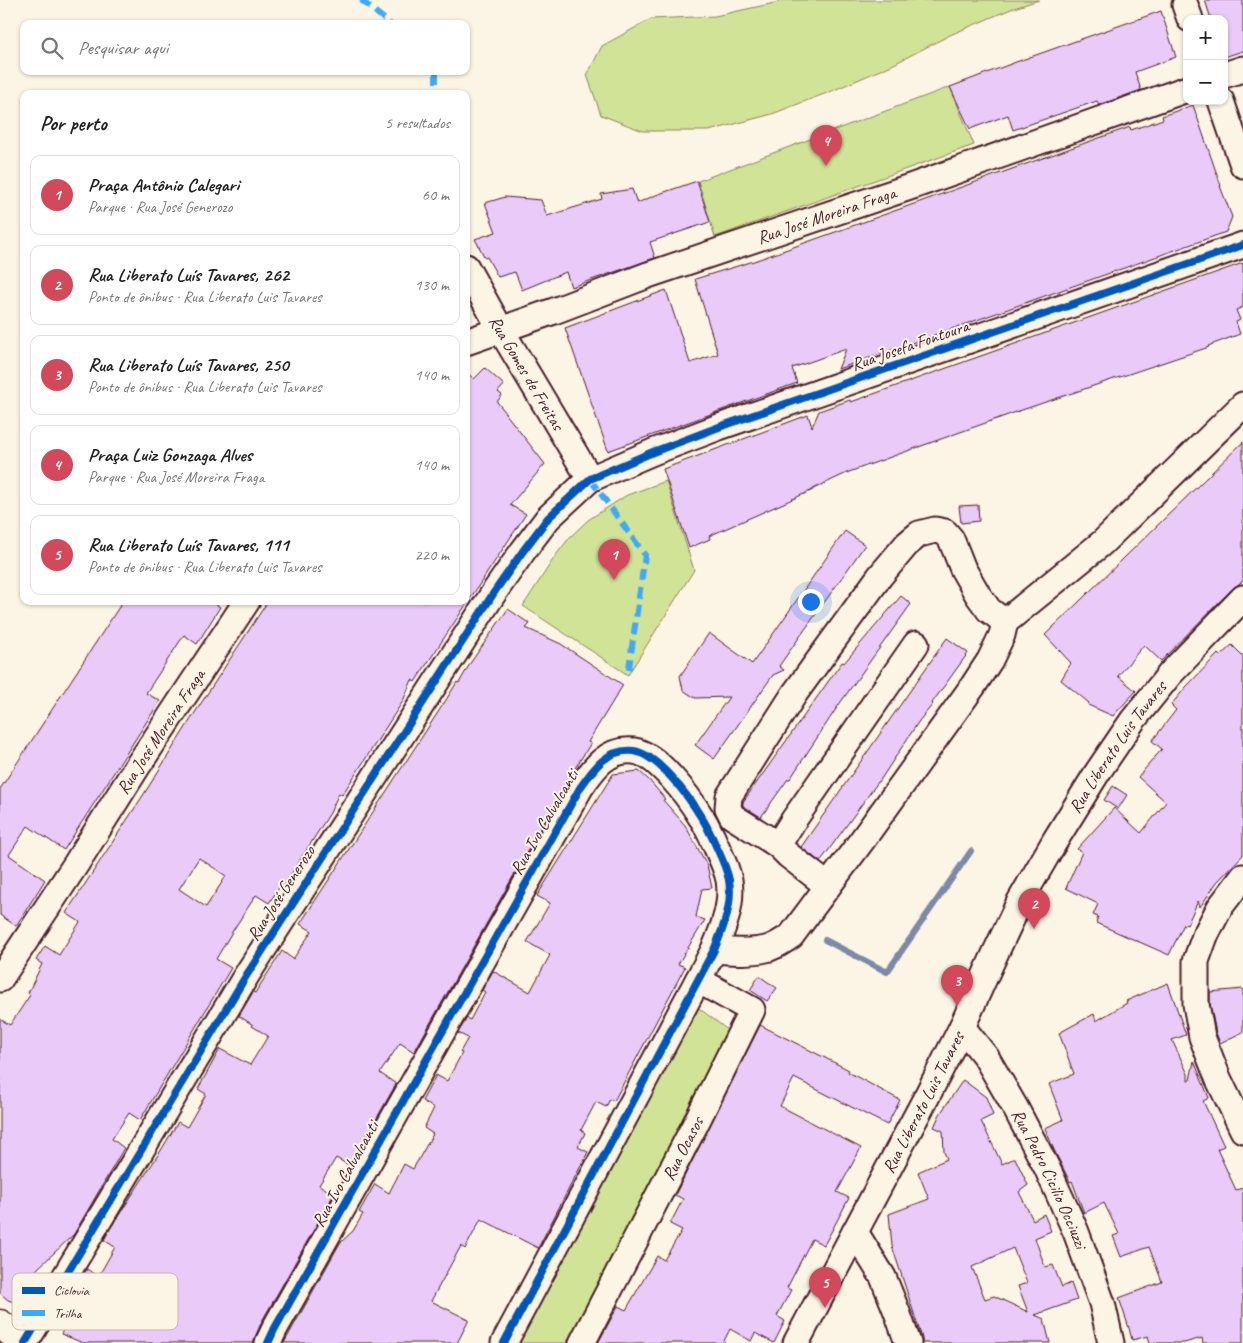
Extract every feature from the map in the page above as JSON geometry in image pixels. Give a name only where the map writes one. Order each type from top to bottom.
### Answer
[{"type":"main road","points":[[0,1324],[25,1343]]},
{"type":"street","points":[[1228,74],[1243,69]]},
{"type":"street","name":"Rua José Moreira Fraga","points":[[470,341],[648,275],[901,190],[1183,90]]},
{"type":"street","points":[[1222,105],[1243,165]]},
{"type":"street","name":"Rua Josefa Fontoura","points":[[590,479],[719,427],[1243,245]]},
{"type":"street","name":"Rua Gomes de Freitas","points":[[470,274],[500,330],[590,479]]},
{"type":"street","points":[[714,950],[744,951],[766,949],[791,936],[973,686],[990,660],[1002,635],[1005,622],[1102,543],[1243,405]]},
{"type":"street","name":"Rua José Generozo","points":[[67,1273],[246,976],[484,608],[548,518],[590,479]]},
{"type":"street","points":[[828,886],[778,845],[732,816],[728,808],[729,796],[795,693],[880,576],[907,544],[919,534],[935,530],[945,532],[952,539],[963,569],[978,595],[989,610],[1005,622]]},
{"type":"street","name":"Rua Liberato Luis Tavares","points":[[796,1343],[962,1027],[1020,901],[1056,838],[1133,720],[1170,674],[1243,598]]},
{"type":"street","name":"Rua José Moreira Fraga","points":[[0,979],[244,605]]},
{"type":"street","points":[[778,845],[793,820],[916,644]]},
{"type":"street","name":"Rua Ivo Calvalcanti","points":[[268,1343],[580,788],[594,767],[606,757],[620,752],[634,751],[649,757],[659,764],[702,818],[724,862],[729,881],[729,904],[724,928],[504,1343]]},
{"type":"street","points":[[1243,877],[1220,907],[1205,936],[1196,961],[1196,1004],[1202,1037],[1218,1078],[1243,1130]]},
{"type":"street","name":"Rua Ocasos","points":[[582,1343],[696,1124],[752,1010],[698,980]]},
{"type":"street","name":"Rua Pedro Cicilio Occiuzzi","points":[[962,1027],[986,1058],[1016,1109],[1047,1168],[1076,1232],[1102,1303],[1111,1343]]},
{"type":"street","points":[[855,1232],[883,1278],[908,1343]]},
{"type":"street","name":"Rua José Generozo","points":[[25,1343],[33,1330]]},
{"type":"green space","points":[[782,0],[1039,0],[1011,9],[950,35],[892,65],[832,91],[772,114],[709,131],[643,131],[601,115],[587,75],[602,46],[651,19],[715,16]]},
{"type":"green space","points":[[950,87],[974,145],[715,237],[698,181]]},
{"type":"green space","points":[[666,481],[694,570],[628,675],[523,606],[556,555],[570,537],[588,520],[627,495]]},
{"type":"green space","points":[[696,1006],[729,1031],[567,1343],[518,1343]]},
{"type":"building","points":[[1205,0],[1243,0],[1243,51],[1228,56],[1228,15],[1210,15]]},
{"type":"building","points":[[1161,11],[1176,57],[1135,72],[1141,90],[1099,105],[1097,101],[1013,130],[1008,115],[970,129],[950,87]]},
{"type":"building","points":[[1193,105],[1232,217],[1226,232],[838,369],[846,349],[792,368],[797,383],[608,451],[565,328],[666,290],[690,363],[718,354],[695,279],[754,261],[1130,127],[1131,130],[1163,119],[1162,116]]},
{"type":"building","points":[[697,181],[710,222],[650,242],[655,258],[571,287],[566,272],[522,290],[515,272],[498,277],[475,239],[496,232],[485,203],[505,197],[541,200],[547,216],[602,199],[601,194],[632,189],[637,203]]},
{"type":"building","points":[[1243,263],[1243,307],[1236,310],[1240,320],[1236,322],[1240,334],[1209,347],[1019,411],[849,472],[709,536],[710,539],[689,548],[663,469],[808,415],[812,427],[819,411],[850,400],[851,402]]},
{"type":"building","points":[[485,368],[504,385],[498,392],[502,395],[497,402],[545,464],[510,505],[526,514],[470,599],[470,376],[474,379]]},
{"type":"building","points":[[1243,442],[1243,581],[1233,588],[1161,661],[1144,645],[1118,676],[1136,691],[1113,716],[1088,705],[1089,703],[1061,680],[1071,663],[1045,635]]},
{"type":"building","points":[[978,505],[979,521],[961,523],[959,506]]},
{"type":"building","points":[[845,531],[865,545],[779,666],[784,670],[773,675],[714,759],[695,745],[729,697],[695,698],[683,690],[680,676],[709,633],[752,664]]},
{"type":"building","points":[[901,596],[911,604],[838,706],[790,779],[788,779],[761,817],[743,806],[743,802],[842,662],[844,663]]},
{"type":"building","points":[[120,605],[217,605],[220,607],[197,644],[184,635],[146,693],[160,701],[64,850],[28,826],[9,855],[45,880],[16,926],[0,915],[0,789]]},
{"type":"building","points":[[265,605],[466,605],[415,682],[412,680],[403,701],[342,795],[339,793],[330,813],[283,887],[281,885],[269,903],[256,895],[216,959],[231,968],[140,1120],[129,1113],[112,1139],[124,1148],[74,1234],[35,1271],[37,1273],[12,1273],[12,1301],[0,1293],[0,1019],[10,1025],[30,995],[28,993],[42,964],[36,960],[45,946],[59,955],[80,922],[66,913]],"holes":[[[199,858],[226,876],[206,907],[179,889]]]},
{"type":"building","points":[[508,609],[530,624],[526,628],[561,644],[623,685],[588,742],[591,743],[567,781],[414,1052],[400,1043],[380,1073],[396,1084],[350,1166],[336,1158],[319,1185],[334,1194],[262,1321],[254,1343],[83,1343],[61,1334],[63,1330],[178,1330],[178,1273],[100,1273],[115,1247],[104,1240],[178,1122],[187,1127],[206,1094],[198,1089],[220,1049],[250,1065],[268,1036],[239,1016],[253,992],[255,993],[282,951],[293,959],[312,931],[300,924],[471,662]]},
{"type":"building","points":[[947,638],[968,653],[919,721],[879,782],[820,862],[801,847]]},
{"type":"building","points":[[1232,645],[1243,656],[1243,855],[1217,882],[1200,907],[1198,901],[1187,925],[1184,924],[1169,955],[1096,923],[1098,917],[1093,915],[1098,904],[1066,888],[1082,852],[1077,849],[1114,808],[1141,833],[1166,802],[1138,777],[1162,749],[1152,741],[1176,710],[1171,705],[1186,687],[1218,654],[1220,656]]},
{"type":"building","points":[[639,771],[650,781],[665,799],[663,800],[685,825],[707,865],[712,888],[702,889],[696,917],[705,920],[678,964],[685,967],[614,1101],[610,1099],[606,1107],[596,1102],[581,1130],[585,1133],[578,1147],[588,1152],[538,1248],[481,1219],[465,1249],[461,1246],[431,1301],[469,1320],[457,1343],[284,1343],[340,1243],[353,1231],[363,1214],[359,1212],[375,1184],[389,1193],[404,1164],[413,1169],[433,1134],[424,1128],[434,1108],[422,1101],[436,1075],[447,1081],[468,1038],[458,1033],[467,1018],[470,1020],[485,992],[482,990],[493,971],[530,992],[550,955],[527,942],[550,903],[537,896],[613,774]]},
{"type":"building","points":[[1113,786],[1127,795],[1118,809],[1104,800]]},
{"type":"building","points":[[759,976],[777,988],[767,1001],[750,990]]},
{"type":"building","points":[[1168,983],[1186,1035],[1172,1040],[1188,1074],[1188,1080],[1190,1080],[1194,1061],[1209,1098],[1203,1101],[1224,1146],[1217,1149],[1236,1190],[1243,1188],[1243,1343],[1203,1343],[1202,1338],[1184,1343],[1150,1343],[1148,1336],[1132,1340],[1119,1298],[1162,1282],[1149,1247],[1121,1257],[1113,1236],[1119,1234],[1104,1203],[1084,1213],[1072,1181],[1070,1182],[1045,1128],[1063,1120],[1049,1084],[1074,1074],[1059,1033],[1094,1014],[1096,1021],[1127,1003],[1126,1001]]},
{"type":"building","points":[[1243,989],[1243,1032],[1220,1043],[1210,1003],[1210,992]]},
{"type":"building","points":[[760,1025],[849,1070],[848,1072],[900,1100],[887,1125],[794,1078],[780,1106],[861,1148],[837,1192],[849,1198],[830,1234],[824,1245],[812,1239],[787,1288],[791,1290],[777,1316],[785,1321],[774,1343],[755,1333],[751,1341],[730,1329],[723,1343],[598,1343],[618,1306],[626,1310],[657,1256],[664,1260],[682,1230],[670,1224],[683,1199],[675,1195]]},
{"type":"building","points":[[963,1080],[986,1097],[993,1115],[981,1121],[1002,1164],[1015,1158],[1028,1185],[1019,1192],[1033,1220],[1044,1214],[1051,1231],[1035,1238],[1045,1267],[1053,1265],[1062,1287],[1071,1283],[1077,1300],[1035,1315],[1044,1319],[1050,1343],[922,1343],[892,1246],[889,1214],[929,1199],[918,1172],[947,1159],[944,1152],[943,1131],[934,1127],[940,1114]],"holes":[[[1013,1248],[1027,1283],[1018,1286],[1028,1312],[994,1296],[985,1299],[972,1267]]]},
{"type":"waterway","points":[[825,940],[887,972],[971,851]]},
{"type":"marked path","points":[[361,0],[385,20]]},
{"type":"marked path","points":[[436,75],[436,90]]},
{"type":"marked path","points":[[590,479],[645,555],[628,675]]},
{"type":"cycle path","points":[[67,1273],[246,976],[495,591],[548,518],[590,479],[719,427],[1243,245]]},
{"type":"cycle path","points":[[268,1343],[580,788],[596,767],[608,756],[624,751],[634,751],[643,754],[662,768],[689,799],[704,822],[722,858],[728,874],[730,898],[724,925],[714,950],[504,1343]]},
{"type":"cycle path","points":[[25,1343],[33,1330]]},
{"type":"place","name":"Praça Luiz Gonzaga Alves","points":[[826,166]]},
{"type":"place","name":"Praça Antônio Calegari","points":[[614,580]]},
{"type":"place","name":"Rua Liberato Luís Tavares, 262","points":[[1034,929]]},
{"type":"place","name":"Rua Liberato Luís Tavares, 250","points":[[957,1006]]},
{"type":"place","name":"Rua Liberato Luís Tavares, 111","points":[[825,1308]]}]
